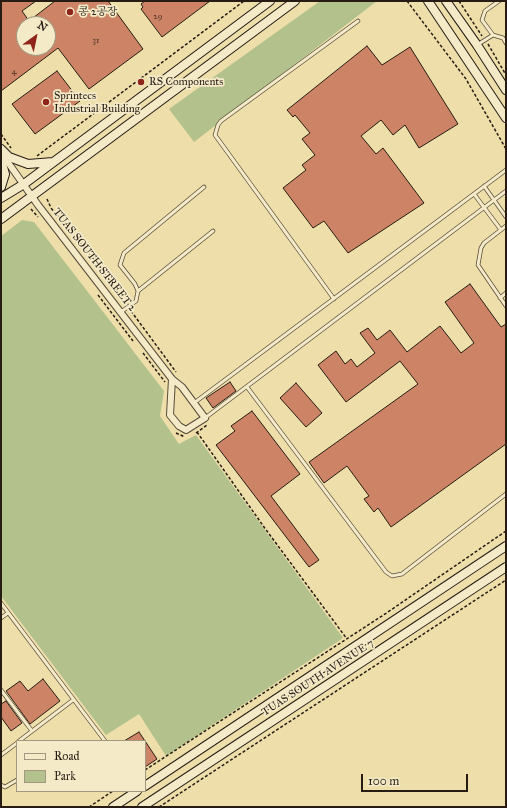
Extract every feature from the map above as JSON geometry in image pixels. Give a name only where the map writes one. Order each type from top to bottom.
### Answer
[{"type":"street","points":[[1,198],[24,184],[270,1]]},
{"type":"street","points":[[1,219],[295,1]]},
{"type":"street","points":[[428,1],[506,118]]},
{"type":"street","points":[[446,1],[478,45],[506,90]]},
{"type":"street","points":[[1,149],[9,157],[28,164],[53,162]]},
{"type":"street","name":"TUAS SOUTH STREET 2","points":[[1,153],[32,196],[172,379],[182,386],[206,418]]},
{"type":"street","points":[[1,160],[5,174],[1,187]]},
{"type":"street","points":[[172,379],[169,410],[170,415],[178,426],[186,430],[206,418]]},
{"type":"street","name":"TUAS SOUTH AVENUE 7","points":[[146,785],[506,546]]},
{"type":"street","name":"TUAS SOUTH AVENUE 7","points":[[142,807],[506,567]]},
{"type":"street","points":[[113,807],[136,792]]},
{"type":"lane","points":[[499,1],[485,12],[482,20],[493,35],[503,38],[506,43]]},
{"type":"lane","points":[[334,299],[215,135],[221,121],[358,21]]},
{"type":"lane","points":[[478,45],[493,35]]},
{"type":"lane","points":[[194,404],[506,170]]},
{"type":"lane","points":[[484,186],[506,216]]},
{"type":"lane","points":[[121,312],[136,301],[138,291],[135,284],[120,265],[124,253],[204,187]]},
{"type":"lane","points":[[206,418],[506,191]]},
{"type":"lane","points":[[474,194],[501,230]]},
{"type":"lane","points":[[506,226],[492,236],[481,248],[478,265],[506,306]]},
{"type":"lane","points":[[138,291],[213,231]]},
{"type":"lane","points":[[500,298],[506,293]]},
{"type":"lane","points":[[247,387],[386,572],[392,576],[402,574],[506,494]]},
{"type":"lane","points":[[1,603],[104,740]]},
{"type":"lane","points":[[1,618],[8,613]]},
{"type":"lane","points":[[1,690],[32,731]]},
{"type":"lane","points":[[21,740],[73,700]]},
{"type":"lane","points":[[1,755],[16,744]]},
{"type":"lane","points":[[1,785],[5,787],[16,781]]},
{"type":"path","points":[[32,157],[39,155],[244,1]]},
{"type":"path","points":[[407,1],[466,79],[506,149]]},
{"type":"path","points":[[1,134],[14,152]]},
{"type":"path","points":[[31,209],[41,221]]},
{"type":"path","points":[[95,291],[136,344]]},
{"type":"path","points":[[140,350],[165,382],[166,387]]},
{"type":"path","points":[[191,435],[209,422],[206,418]]},
{"type":"path","points":[[173,428],[182,437],[187,436]]},
{"type":"path","points":[[197,432],[264,527],[347,639]]},
{"type":"path","points":[[146,769],[347,639],[506,531]]},
{"type":"path","points":[[159,807],[506,580]]},
{"type":"path","points":[[89,807],[112,792]]},
{"type":"green space","points":[[320,1],[377,1],[194,142],[169,109]]},
{"type":"green space","points":[[22,220],[34,222],[164,391],[160,416],[179,444],[196,435],[343,638],[166,756],[139,714],[106,735],[1,596],[1,236]]},
{"type":"building","points":[[1,1],[36,1],[22,11],[26,16],[16,16],[16,56],[47,56],[1,91]]},
{"type":"building","points":[[55,1],[108,1],[143,49],[89,89],[58,48],[56,50],[56,16],[36,16]]},
{"type":"building","points":[[145,1],[210,1],[162,37],[141,9],[143,7],[141,4]]},
{"type":"building","points":[[367,46],[382,65],[410,47],[458,124],[419,148],[405,125],[393,135],[381,120],[361,136],[376,154],[383,148],[424,203],[348,253],[324,221],[313,228],[283,188],[306,170],[302,165],[315,155],[302,139],[310,133],[295,115],[293,117],[287,110]]},
{"type":"building","name":"Sprintecs Industrial Building","points":[[57,71],[80,101],[35,134],[12,104]]},
{"type":"building","points":[[470,284],[501,327],[506,324],[506,444],[391,527],[378,508],[374,512],[364,499],[369,496],[347,466],[324,483],[309,462],[418,384],[400,361],[346,402],[318,365],[336,351],[345,364],[351,359],[357,367],[375,353],[360,333],[368,328],[377,340],[390,330],[407,352],[440,326],[461,353],[474,343],[445,302]]},
{"type":"building","points":[[230,382],[236,391],[213,408],[206,398]]},
{"type":"building","points":[[296,383],[322,413],[306,427],[280,398]]},
{"type":"building","points":[[252,411],[300,474],[271,496],[319,560],[309,567],[216,445],[235,431],[231,426]]},
{"type":"building","points":[[43,679],[60,701],[30,724],[6,691],[20,681],[28,691]]},
{"type":"building","points":[[6,701],[22,723],[11,731],[1,717],[1,704]]},
{"type":"building","points":[[139,732],[144,740],[126,740]]},
{"type":"building","points":[[146,742],[157,759],[146,766]]},
{"type":"place","name":"콩 2공장","points":[[70,12]]},
{"type":"place","name":"RS Components","points":[[141,82]]},
{"type":"place","name":"Sprintecs Industrial Building","points":[[46,102]]}]
